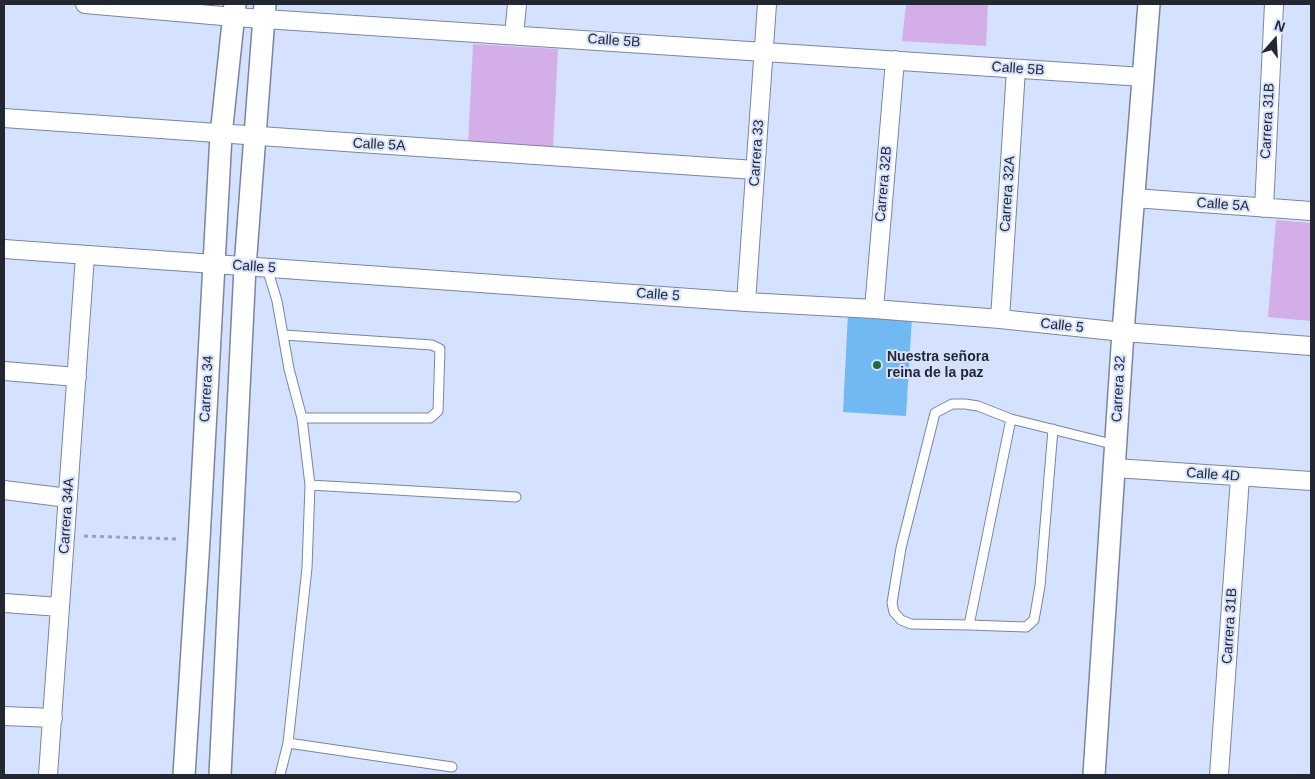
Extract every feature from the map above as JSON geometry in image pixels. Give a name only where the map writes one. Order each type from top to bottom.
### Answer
[{"type":"street","name":"Calle 5B","points":[[85,4],[265,11],[514,35],[1143,77]]},
{"type":"street","points":[[514,35],[516,4]]},
{"type":"street","name":"Carrera 33","points":[[746,302],[768,4]]},
{"type":"street","name":"Carrera 32","points":[[1094,775],[1123,332],[1149,4]]},
{"type":"street","name":"Carrera 31B","points":[[1264,208],[1274,4]]},
{"type":"street","name":"Carrera 34","points":[[184,775],[221,134],[235,10]]},
{"type":"street","points":[[220,775],[245,266],[265,11]]},
{"type":"street","name":"Carrera 32B","points":[[874,309],[895,60]]},
{"type":"street","name":"Carrera 32A","points":[[1000,319],[1016,69]]},
{"type":"street","name":"Calle 5A","points":[[4,118],[255,137],[755,170]]},
{"type":"street","name":"Calle 5A","points":[[1134,198],[1311,211]]},
{"type":"street","name":"Calle 5","points":[[4,249],[746,302],[874,309],[1000,319],[1123,332],[1311,346]]},
{"type":"street","name":"Carrera 34A","points":[[48,775],[85,256]]},
{"type":"street","points":[[4,371],[77,377]]},
{"type":"street","name":"Calle 4D","points":[[1115,468],[1311,481]]},
{"type":"street","name":"Carrera 31B","points":[[1219,775],[1240,477]]},
{"type":"street","points":[[4,490],[68,498]]},
{"type":"street","points":[[4,604],[60,607]]},
{"type":"street","points":[[4,716],[53,718]]},
{"type":"lane","points":[[267,268],[277,301],[289,369],[302,418],[310,485],[307,568],[288,743],[280,775]]},
{"type":"lane","points":[[284,335],[432,345],[440,349],[438,411],[430,418],[302,418]]},
{"type":"lane","points":[[1053,430],[1040,586],[1034,620],[1026,627],[911,624],[901,620],[894,612],[892,603],[900,548],[935,413],[952,404],[978,406],[1011,419],[1116,445]]},
{"type":"lane","points":[[969,625],[1011,419]]},
{"type":"lane","points":[[310,485],[516,497]]},
{"type":"lane","points":[[288,743],[452,767]]},
{"type":"path","points":[[66,536],[199,540]]},
{"type":"shaded area","points":[[906,4],[988,4],[986,46],[902,41]]},
{"type":"shaded area","points":[[473,44],[558,49],[553,149],[468,144]]},
{"type":"shaded area","points":[[1276,220],[1311,223],[1311,321],[1268,317]]},
{"type":"building","name":"Nuestra señora reina de la paz","points":[[848,313],[912,317],[906,416],[843,412]]},
{"type":"place","name":"Nuestra señora reina de la paz","points":[[877,365]]}]
